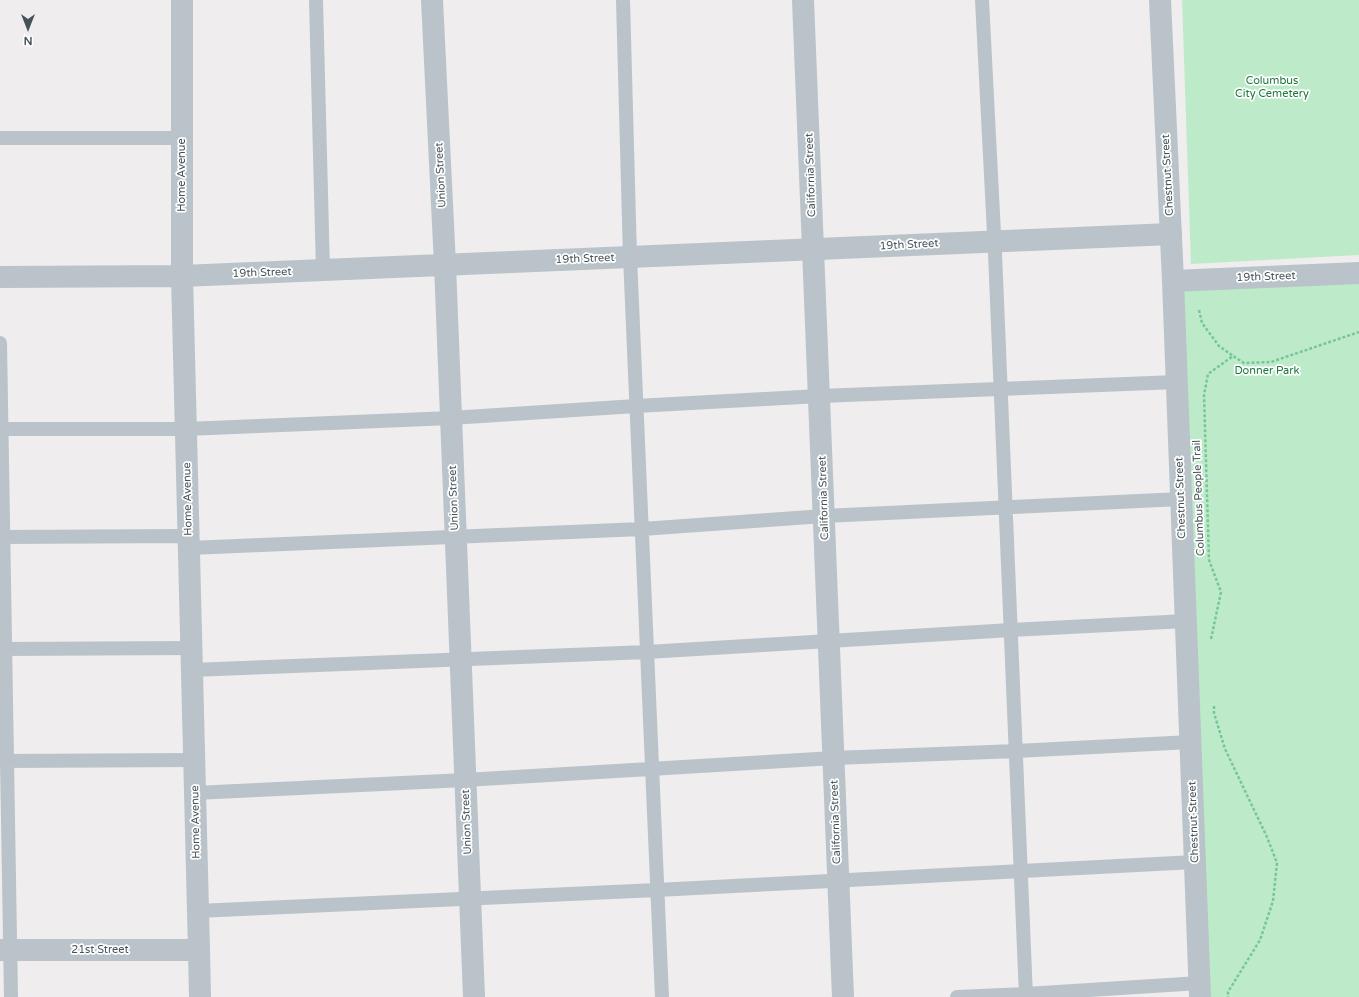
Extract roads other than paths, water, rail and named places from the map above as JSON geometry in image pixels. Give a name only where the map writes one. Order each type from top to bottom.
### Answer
[{"type":"street","name":"Home Avenue","points":[[182,0],[182,276],[200,997]]},
{"type":"street","name":"Union Street","points":[[432,0],[445,265],[474,997]]},
{"type":"street","name":"California Street","points":[[803,0],[843,997]]},
{"type":"street","name":"Chestnut Street","points":[[1160,0],[1173,281],[1200,990]]},
{"type":"street","name":"19th Street","points":[[0,277],[182,276],[1170,234]]},
{"type":"street","name":"19th Street","points":[[1173,281],[1359,273]]},
{"type":"street","name":"21st Street","points":[[5,950],[199,950]]},
{"type":"lane","points":[[316,0],[323,270]]},
{"type":"lane","points":[[623,0],[630,257],[662,997]]},
{"type":"lane","points":[[982,0],[1001,389],[1026,995]]},
{"type":"lane","points":[[0,138],[182,138]]},
{"type":"lane","points":[[0,343],[5,950],[11,997]]},
{"type":"lane","points":[[1,429],[186,429],[451,418],[820,396],[1177,382]]},
{"type":"lane","points":[[2,537],[189,542],[456,537],[642,529],[824,516],[1181,499]]},
{"type":"lane","points":[[192,670],[647,652],[829,640],[1186,621]]},
{"type":"lane","points":[[3,649],[192,648]]},
{"type":"lane","points":[[195,793],[465,780],[834,758],[1191,742]]},
{"type":"lane","points":[[4,761],[194,760]]},
{"type":"lane","points":[[198,911],[657,890],[1195,862]]},
{"type":"lane","points":[[956,997],[1200,990]]},
{"type":"park label","name":"Columbus City Cemetery","points":[[1272,87]]},
{"type":"park label","name":"Donner Park","points":[[1267,371]]}]
